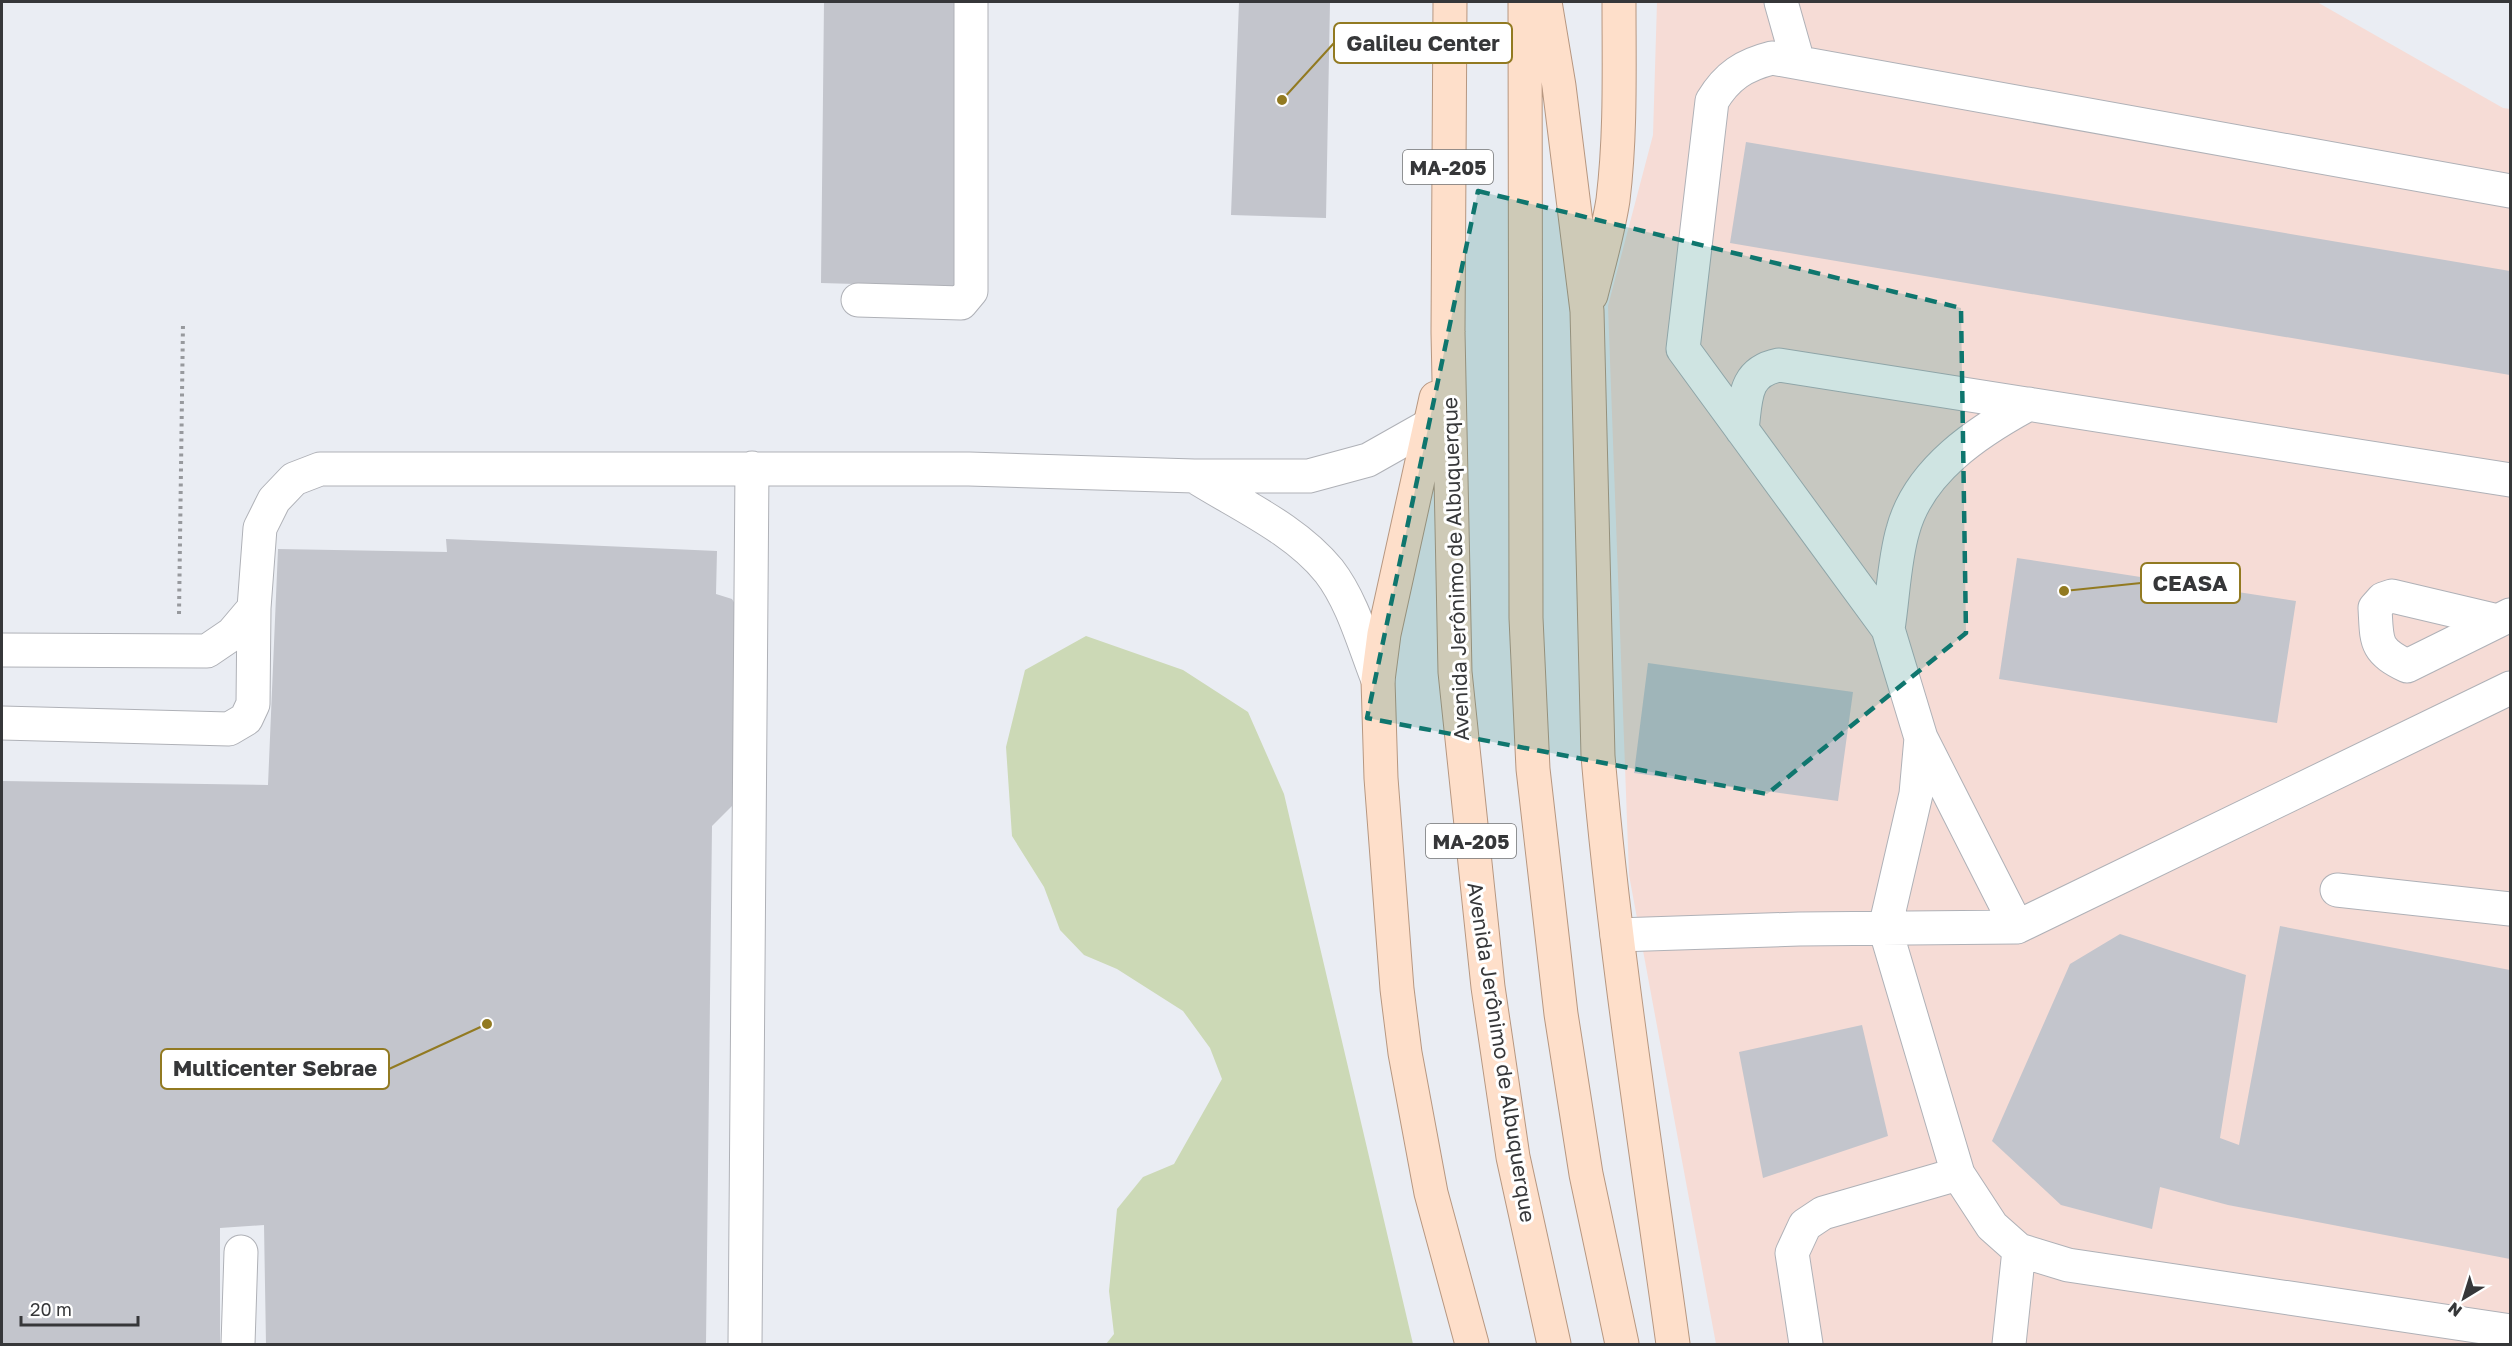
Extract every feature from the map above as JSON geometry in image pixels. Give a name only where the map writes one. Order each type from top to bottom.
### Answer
[{"type":"main road","name":"Avenida Jerônimo de Albuquerque","points":[[1450,2],[1448,332],[1454,660],[1464,774],[1488,987],[1513,1157],[1554,1344]]},
{"type":"main road","name":"MA-205","points":[[1525,2],[1526,618],[1533,769],[1561,1014],[1584,1163],[1622,1344]]},
{"type":"main road","points":[[1545,2],[1559,86],[1587,311],[1598,756],[1617,935],[1673,1344]]},
{"type":"main road","points":[[1587,311],[1608,231],[1616,173],[1619,2]]},
{"type":"main road","name":"MA-205","points":[[1430,425],[1448,332]]},
{"type":"main road","points":[[1430,425],[1386,623],[1378,680],[1381,778],[1404,1053],[1431,1193],[1472,1344]]},
{"type":"lane","points":[[858,300],[961,303],[971,291],[971,2]]},
{"type":"lane","points":[[1781,2],[1798,62]]},
{"type":"lane","points":[[2017,927],[1921,738],[1888,629],[1683,349],[1712,101],[1722,85],[1736,72],[1752,63],[1772,58],[2511,191]]},
{"type":"lane","points":[[1742,430],[1747,387],[1766,367],[1779,364],[2511,480]]},
{"type":"lane","points":[[1888,629],[1902,530],[1922,491],[1941,467],[1966,443],[1996,422],[2030,404]]},
{"type":"lane","points":[[2,723],[229,729],[246,719],[253,704],[254,608],[260,528],[274,500],[294,479],[320,469],[752,468],[969,470],[1194,477],[1309,476],[1368,460],[1430,425]]},
{"type":"lane","points":[[745,1344],[752,468]]},
{"type":"lane","points":[[1194,477],[1298,540],[1322,564],[1340,589],[1378,680]]},
{"type":"lane","points":[[2,650],[207,651],[232,634],[254,608]]},
{"type":"lane","points":[[1617,935],[2017,927],[2511,688]]},
{"type":"lane","points":[[1921,738],[1916,794],[1885,928],[1958,1174],[1992,1226],[2019,1250],[2068,1265],[2511,1331]]},
{"type":"lane","points":[[2337,890],[2511,909]]},
{"type":"lane","points":[[1806,1344],[1792,1253],[1805,1226],[1823,1213],[1958,1174]]},
{"type":"lane","points":[[2009,1344],[2019,1250]]},
{"type":"lane","points":[[238,1344],[241,1252]]},
{"type":"path","points":[[180,579],[183,323]]},
{"type":"highlighted area","points":[[1478,191],[1961,308],[1966,633],[1767,794],[1367,718]]},
{"type":"shaded area","points":[[1657,2],[2317,2],[2503,108],[2510,109],[2510,1344],[1716,1344],[1629,875],[1608,306],[1653,135]]},
{"type":"green space","points":[[1086,636],[1183,670],[1248,712],[1284,794],[1413,1344],[1106,1344],[1114,1334],[1109,1291],[1117,1209],[1143,1177],[1174,1164],[1222,1079],[1210,1048],[1183,1011],[1117,969],[1084,955],[1060,930],[1044,887],[1012,836],[1006,747],[1025,670]]},
{"type":"building","points":[[824,2],[962,2],[958,287],[821,283]]},
{"type":"building","points":[[1239,2],[1330,2],[1326,218],[1231,215]]},
{"type":"building","points":[[1746,142],[2510,271],[2510,375],[1730,243]]},
{"type":"building","points":[[446,539],[717,551],[716,594],[732,599],[738,609],[738,800],[712,826],[706,1344],[266,1344],[264,1225],[220,1228],[220,1344],[2,1344],[2,781],[268,785],[278,549],[447,552]]},
{"type":"building","points":[[2017,558],[2296,601],[2277,723],[1999,679]]},
{"type":"building","points":[[1648,663],[1853,692],[1838,801],[1634,773]]},
{"type":"building","points":[[2280,926],[2510,970],[2510,1259],[2228,1205],[2160,1187],[2152,1229],[2061,1205],[1992,1141],[2070,964],[2120,934],[2246,975],[2220,1138],[2239,1145]]},
{"type":"building","points":[[1862,1025],[1888,1136],[1763,1178],[1739,1052]]},
{"type":"place","name":"Galileu Center","points":[[1282,100]]},
{"type":"place","name":"CEASA","points":[[2064,591]]},
{"type":"place","name":"Multicenter Sebrae","points":[[487,1024]]}]
